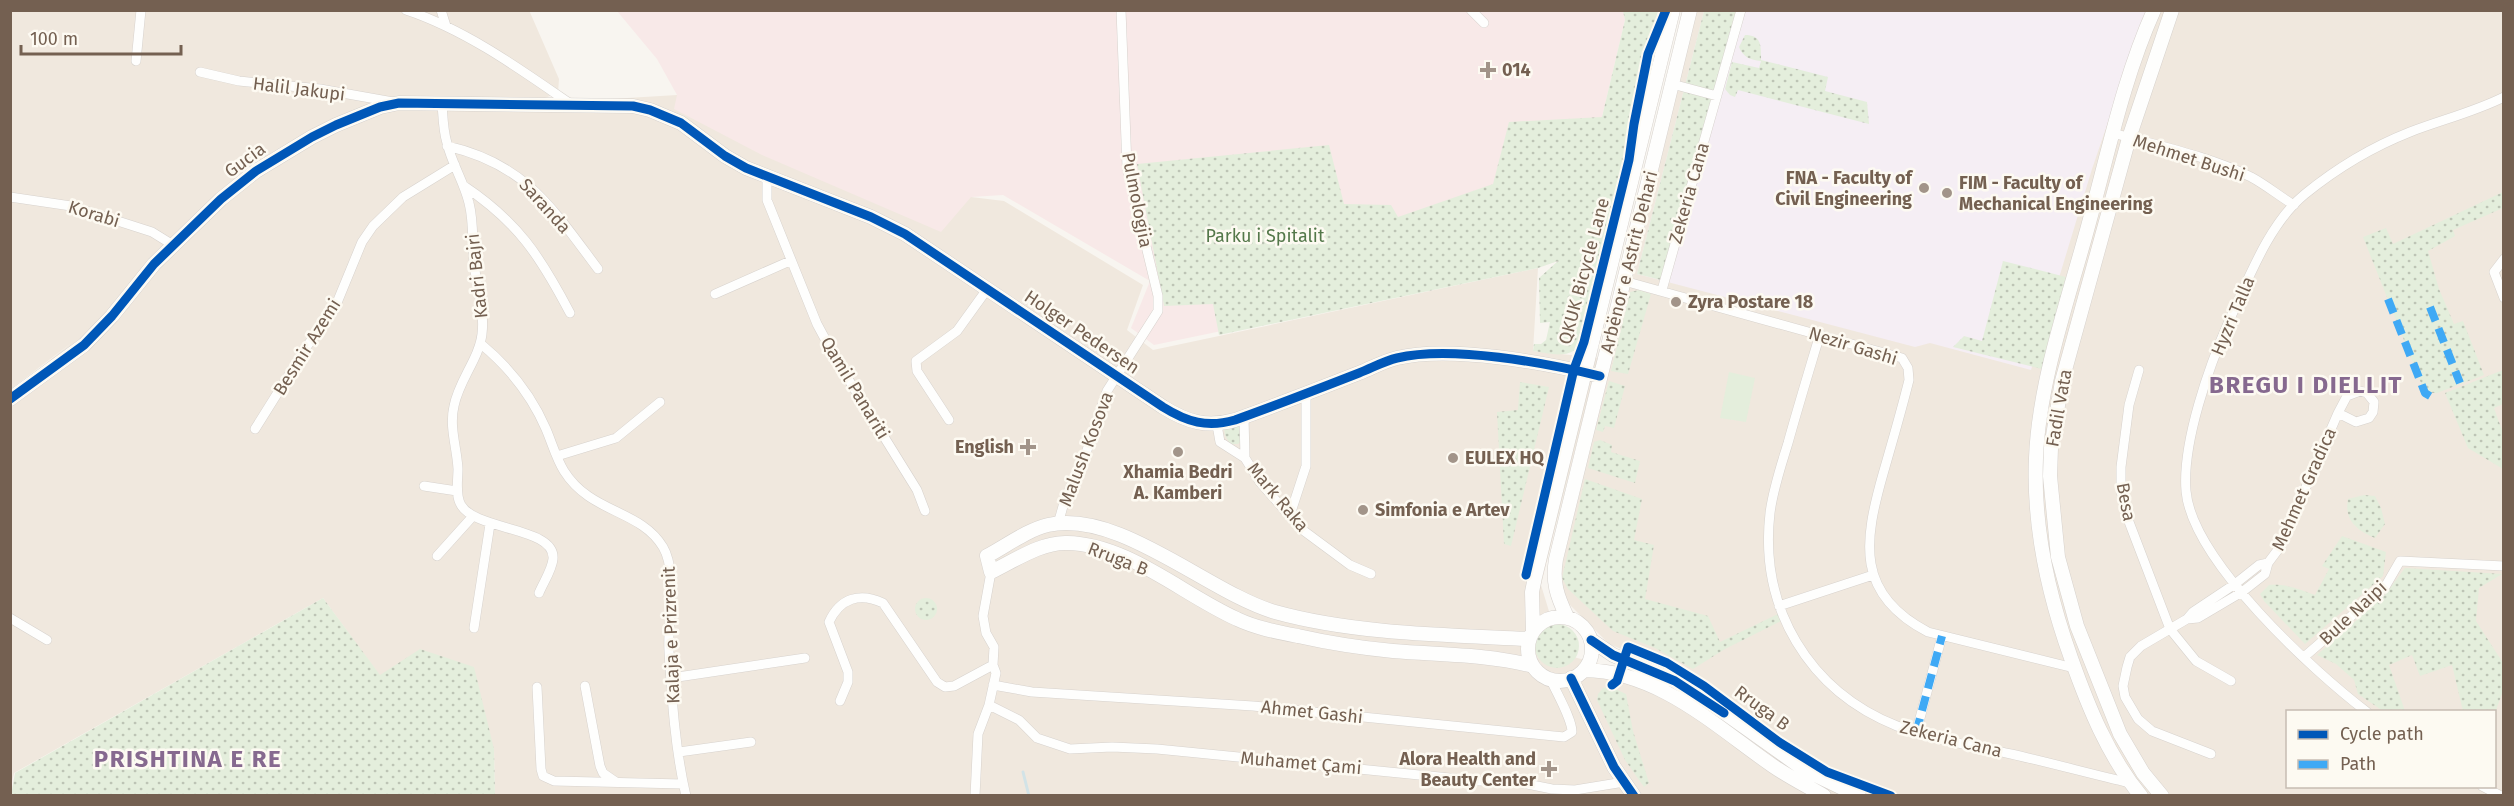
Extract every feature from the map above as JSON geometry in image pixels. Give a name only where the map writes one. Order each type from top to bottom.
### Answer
[{"type":"main road","name":"Arbënor e Astrit Dehari","points":[[1567,617],[1555,593],[1554,571],[1690,10]]},
{"type":"main road","name":"Fadil Vata","points":[[2140,795],[2130,783],[2094,717],[2074,668],[2051,596],[2043,559],[2036,500],[2036,457],[2049,371],[2128,79],[2154,10]]},
{"type":"main road","name":"Fadil Vata","points":[[2162,795],[2143,773],[2120,734],[2090,663],[2066,592],[2058,557],[2051,503],[2051,448],[2062,381],[2129,138],[2172,10]]},
{"type":"main road","name":"Arbënor e Astrit Dehari","points":[[1531,635],[1534,584],[1672,14]]},
{"type":"main road","name":"Gucia","points":[[10,399],[66,360],[98,332],[154,264],[173,245],[221,199],[256,171],[284,153],[363,113],[399,103],[572,105]]},
{"type":"main road","name":"Holger Pedersen","points":[[572,105],[633,106],[671,117],[725,156],[767,177],[818,195],[889,225],[988,288],[1181,418],[1194,423],[1217,425],[1244,417],[1398,357],[1433,353],[1486,357],[1600,376]]},
{"type":"main road","name":"Rruga B","points":[[1531,635],[1395,632],[1275,612],[1243,599],[1172,560],[1116,533],[1089,526],[1046,525],[987,556],[991,572],[1049,545],[1066,542],[1087,545],[1111,552],[1163,577],[1237,619],[1271,631],[1324,642],[1392,651],[1503,658],[1533,666]]},
{"type":"main road","points":[[1567,617],[1582,625],[1591,640],[1592,655],[1584,670],[1571,678],[1562,681],[1551,680],[1540,674],[1533,666],[1528,652],[1531,635],[1548,619],[1567,617]]},
{"type":"main road","name":"Rruga B","points":[[1591,640],[1613,655],[1675,681],[1798,766],[1831,784],[1859,795]]},
{"type":"main road","points":[[1584,670],[1606,671],[1646,682],[1672,695],[1704,715],[1774,767],[1824,795]]},
{"type":"main road","points":[[1571,678],[1624,782],[1634,795]]},
{"type":"street","points":[[136,61],[141,10]]},
{"type":"street","points":[[406,10],[446,26],[518,68],[572,105]]},
{"type":"street","points":[[441,10],[446,26]]},
{"type":"street","name":"Pulmologjia","points":[[1117,376],[1154,321],[1159,304],[1127,167],[1121,10]]},
{"type":"street","points":[[1471,10],[1484,23]]},
{"type":"street","name":"Zekeria Cana","points":[[1662,290],[1741,10]]},
{"type":"street","name":"Halil Jakupi","points":[[200,72],[239,81],[320,89],[399,103]]},
{"type":"street","points":[[1672,84],[1717,96]]},
{"type":"street","name":"Hyzri Talla","points":[[2366,710],[2304,657],[2235,584],[2207,544],[2187,502],[2186,483],[2191,441],[2214,357],[2222,337],[2255,265],[2294,205],[2328,176],[2363,154],[2410,133],[2504,97]]},
{"type":"street","name":"Kadri Bajri","points":[[442,103],[447,146],[464,186],[472,218],[474,264],[483,322],[481,344],[453,406],[458,491],[461,506],[472,516]]},
{"type":"street","name":"Mehmet Bushi","points":[[2113,133],[2233,170],[2266,186],[2294,205]]},
{"type":"street","name":"Saranda","points":[[447,146],[468,150],[489,159],[527,182],[553,210],[598,269]]},
{"type":"street","name":"Besmir Azemi","points":[[255,429],[307,346],[334,310],[362,242],[374,226],[403,197],[454,165]]},
{"type":"street","name":"Qamil Panariti","points":[[767,177],[767,200],[817,324],[837,361],[917,490],[925,511]]},
{"type":"street","name":"Kadri Bajri","points":[[464,186],[501,213],[517,229],[553,281],[570,313]]},
{"type":"street","name":"Korabi","points":[[10,197],[71,206],[152,232],[173,245]]},
{"type":"street","points":[[2504,259],[2494,272],[2504,298]]},
{"type":"street","points":[[716,294],[790,261]]},
{"type":"street","name":"Nezir Gashi","points":[[1624,281],[1898,356],[1905,361],[1910,373],[1869,531],[1869,561],[1874,575],[1888,600],[1907,619],[1928,632],[2074,668]]},
{"type":"street","points":[[949,420],[917,371],[916,360],[957,331],[988,288]]},
{"type":"street","name":"Zekeria Cana","points":[[1820,334],[1774,490],[1770,512],[1769,559],[1779,606],[1803,654],[1834,688],[1864,711],[1916,733],[2130,783]]},
{"type":"street","name":"Kalaja e Prizrenit","points":[[481,344],[513,372],[546,429],[563,469],[580,491],[606,508],[641,524],[653,534],[667,554],[670,576],[668,624],[671,678],[686,795]]},
{"type":"street","name":"Besa","points":[[2139,370],[2129,405],[2121,467],[2121,491],[2132,532],[2170,629],[2196,661],[2231,681]]},
{"type":"street","name":"Malush Kosova","points":[[1058,524],[1065,499],[1086,453],[1107,391],[1117,376]]},
{"type":"street","points":[[1290,515],[1306,466],[1306,393]]},
{"type":"street","points":[[557,456],[616,438],[660,402]]},
{"type":"street","name":"Mehmet Gradica","points":[[2242,592],[2265,574],[2268,563],[2280,547],[2338,413]]},
{"type":"street","name":"Mark Raka","points":[[1244,417],[1245,458]]},
{"type":"street","name":"Mark Raka","points":[[1217,425],[1220,442],[1245,458],[1260,482],[1300,528],[1340,559],[1371,574]]},
{"type":"street","points":[[424,486],[458,491]]},
{"type":"street","points":[[437,556],[472,516],[490,524],[532,535],[550,546],[552,552],[552,564],[539,593]]},
{"type":"street","points":[[474,628],[490,524]]},
{"type":"street","name":"Bule Naipi","points":[[2304,657],[2385,587],[2400,561],[2504,566]]},
{"type":"street","name":"Mehmet Gradica","points":[[2235,584],[2259,565],[2268,563]]},
{"type":"street","points":[[975,795],[978,734],[989,705],[996,673],[993,665],[994,647],[986,633],[983,616],[991,572]]},
{"type":"street","points":[[1779,606],[1874,575]]},
{"type":"street","points":[[2211,754],[2152,731],[2133,713],[2125,697],[2124,677],[2130,657],[2141,646],[2187,619],[2193,612],[2235,584]]},
{"type":"street","points":[[2187,619],[2198,618],[2242,592]]},
{"type":"street","points":[[840,701],[848,682],[848,672],[830,622],[834,611],[859,597],[872,597],[883,603],[937,682],[945,687],[954,686],[993,665]]},
{"type":"street","points":[[10,618],[46,640]]},
{"type":"street","points":[[1916,733],[1942,636]]},
{"type":"street","points":[[671,678],[805,658]]},
{"type":"street","name":"Ahmet Gashi","points":[[993,685],[1032,692],[1253,706],[1564,737],[1572,732],[1572,722],[1561,705],[1551,680]]},
{"type":"street","points":[[585,686],[600,766],[603,773],[616,783]]},
{"type":"street","points":[[537,687],[543,776],[554,781],[683,784]]},
{"type":"street","name":"Muhamet Çami","points":[[989,705],[1019,720],[1037,738],[1070,749],[1112,747],[1156,749],[1480,781],[1522,783],[1552,789],[1575,790],[1624,782]]},
{"type":"street","points":[[679,752],[751,742]]},
{"type":"street","points":[[2486,788],[2501,795]]},
{"type":"shaded area","points":[[529,10],[559,79],[558,93],[545,98],[594,100],[677,95],[971,197],[1004,201],[1143,285],[1127,330],[1153,350],[1538,268],[1533,351],[1598,358],[1541,585],[1562,654],[1650,677],[1677,690],[1748,740],[1853,795],[495,795],[494,749],[380,676],[323,598],[14,773],[11,786],[11,391],[74,341],[11,389],[11,11]]},
{"type":"shaded area","points":[[1623,10],[1625,20],[1602,117],[1560,261],[1154,345],[1131,328],[1150,281],[1003,195],[971,197],[941,232],[762,155],[674,109],[677,95],[657,59],[617,11]]},
{"type":"shaded area","points":[[1685,11],[2503,11],[2503,795],[1869,795],[1814,771],[1668,668],[1609,644],[1565,600],[1557,576]]},
{"type":"shaded area","points":[[1704,11],[2146,11],[2092,169],[2031,370],[1930,343],[1915,347],[1637,274]]},
{"type":"green space","name":"Parku i Spitalit","points":[[1623,11],[1658,11],[1654,31],[1645,53],[1631,123],[1627,159],[1578,348],[1562,354],[1533,351],[1534,344],[1541,344],[1546,340],[1550,322],[1540,323],[1539,278],[1558,261],[1538,268],[1219,335],[1213,304],[1164,306],[1137,164],[1329,145],[1344,204],[1391,205],[1398,217],[1493,184],[1509,122],[1602,117],[1625,20]]},
{"type":"green space","points":[[1704,11],[1736,11],[1661,280],[1637,274]]},
{"type":"green space","points":[[1745,35],[1758,39],[1761,60],[1828,77],[1825,91],[1867,102],[1869,124],[1738,90],[1735,97],[1730,95],[1725,89],[1732,62],[1759,68],[1761,61],[1747,57],[1739,47]]},
{"type":"green space","points":[[2503,192],[2503,208],[2453,230],[2455,236],[2428,251],[2439,289],[2454,324],[2463,321],[2484,375],[2437,393],[2425,393],[2363,237],[2386,228],[2393,244]]},
{"type":"green space","points":[[2003,261],[2066,277],[2042,369],[1953,347],[1964,336],[1982,341]]},
{"type":"green space","points":[[1639,290],[1651,294],[1628,374],[1611,371],[1630,292]]},
{"type":"green space","points":[[2503,370],[2503,404],[2494,408],[2503,433],[2503,469],[2468,448],[2445,393]]},
{"type":"green space","points":[[1729,372],[1755,378],[1746,422],[1720,418]]},
{"type":"green space","points":[[1609,381],[1625,386],[1614,428],[1605,426],[1603,432],[1596,430]]},
{"type":"green space","points":[[1520,382],[1549,387],[1511,546],[1504,544],[1497,412],[1518,410]]},
{"type":"green space","points":[[1239,423],[1241,441],[1238,444],[1230,444],[1224,427]]},
{"type":"green space","points":[[1600,440],[1612,445],[1611,452],[1640,461],[1635,483],[1588,468],[1594,442]]},
{"type":"green space","points":[[1585,479],[1642,499],[1634,540],[1654,545],[1645,599],[1708,616],[1720,642],[1778,614],[1781,621],[1725,649],[1693,669],[1655,648],[1613,631],[1568,589],[1562,578]]},
{"type":"green space","points":[[2364,495],[2375,496],[2381,508],[2385,524],[2375,538],[2357,528],[2348,513],[2348,499]]},
{"type":"green space","points":[[2342,536],[2386,552],[2383,576],[2305,644],[2260,594],[2269,585],[2282,585],[2315,595],[2329,569],[2322,566]]},
{"type":"green space","points":[[2405,568],[2502,574],[2479,588],[2476,621],[2503,663],[2503,691],[2496,710],[2463,710],[2452,665],[2420,676],[2412,655],[2389,665],[2405,710],[2382,710],[2358,694],[2354,680],[2336,664],[2317,655],[2384,596]]},
{"type":"green space","points":[[323,598],[380,675],[420,649],[474,667],[494,749],[495,795],[11,795],[15,773]]},
{"type":"green space","points":[[926,598],[934,601],[937,609],[934,617],[926,620],[918,617],[915,609],[918,601]]},
{"type":"green space","points":[[1557,624],[1572,631],[1579,646],[1572,661],[1557,668],[1542,661],[1535,646],[1542,631]]},
{"type":"green space","points":[[1611,687],[1626,694],[1633,731],[1649,783],[1644,787],[1625,760],[1597,700],[1603,688]]},
{"type":"waterway","points":[[1023,772],[1029,796]]},
{"type":"marked path","points":[[2388,299],[2425,393],[2435,399]]},
{"type":"marked path","points":[[2430,307],[2460,383]]},
{"type":"marked path","points":[[1916,733],[1942,636]]},
{"type":"cycle path","name":"QKUK Bicycle Lane","points":[[1526,575],[1574,369],[1584,342],[1629,160],[1648,54],[1666,10]]},
{"type":"cycle path","points":[[10,399],[84,345],[112,316],[154,264],[221,199],[256,171],[336,125],[380,107],[399,103],[633,106],[650,110],[681,123],[725,156],[746,168],[871,217],[905,234],[1163,407],[1189,420],[1206,423],[1235,420],[1387,361],[1419,355],[1499,357],[1600,376]]},
{"type":"cycle path","points":[[1591,640],[1613,655],[1675,681],[1724,713]]},
{"type":"cycle path","points":[[1612,685],[1617,681],[1628,647],[1667,663],[1704,686],[1779,742],[1827,772],[1891,796]]},
{"type":"cycle path","points":[[1571,678],[1614,767],[1634,796]]},
{"type":"place","name":"014","points":[[1488,70]]},
{"type":"place","name":"FNA - Faculty of Civil Engineering","points":[[1924,188]]},
{"type":"place","name":"FIM - Faculty of Mechanical Engineering","points":[[1947,193]]},
{"type":"place","name":"Zyra Postare 18","points":[[1676,302]]},
{"type":"place","name":"English","points":[[1028,447]]},
{"type":"place","name":"Xhamia Bedri A. Kamberi","points":[[1178,452]]},
{"type":"place","name":"EULEX HQ","points":[[1453,458]]},
{"type":"place","name":"Simfonia e Artev","points":[[1363,510]]},
{"type":"place","name":"Alora Health and Beauty Center","points":[[1549,769]]},
{"type":"district","name":"BREGU I DIELLIT","points":[[2306,385]]},
{"type":"district","name":"PRISHTINA E RE","points":[[188,759]]}]
